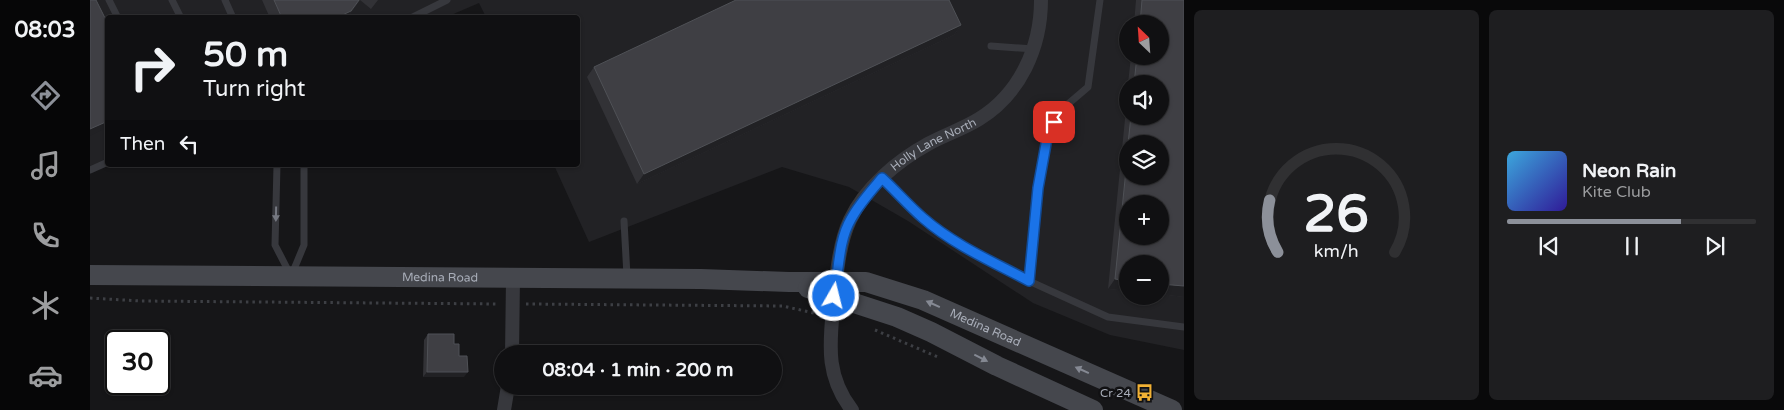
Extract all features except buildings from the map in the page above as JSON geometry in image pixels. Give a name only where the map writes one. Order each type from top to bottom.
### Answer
[{"type":"street","name":"Holly Lane North","points":[[852,410],[833,376],[830,350],[832,318],[841,251],[850,220],[882,178],[904,160],[928,144],[979,119],[1002,100],[1021,76],[1034,49],[1041,20],[1041,0]]},
{"type":"street","name":"Medina Road","points":[[90,275],[627,278],[789,282],[836,289],[922,328],[996,366],[1093,410]]},
{"type":"street","points":[[512,345],[513,278]]},
{"type":"street","name":"Medina Road","points":[[836,289],[866,282],[923,300],[1172,410]]},
{"type":"street","points":[[504,410],[506,395]]},
{"type":"lane","points":[[109,0],[116,15]]},
{"type":"lane","points":[[172,0],[179,15]]},
{"type":"lane","points":[[225,0],[232,15]]},
{"type":"lane","points":[[417,15],[447,0]]},
{"type":"lane","points":[[1029,281],[1038,188],[1048,133],[1061,110],[1088,87],[1100,0]]},
{"type":"lane","points":[[991,46],[1034,49]]},
{"type":"lane","points":[[90,170],[105,163]]},
{"type":"lane","points":[[277,167],[275,245],[291,276]]},
{"type":"lane","points":[[291,276],[304,245],[304,167]]},
{"type":"lane","points":[[882,178],[924,219],[967,249],[1029,281],[1108,317],[1184,326]]},
{"type":"lane","points":[[624,221],[627,278]]},
{"type":"path","points":[[90,298],[141,301],[783,306],[832,318]]},
{"type":"path","points":[[874,330],[942,359]]},
{"type":"shaded area","points":[[90,0],[1184,0],[1184,350],[1110,335],[1033,303],[908,221],[849,187],[782,167],[589,242],[555,167],[580,167],[580,15],[485,15],[479,3],[451,15],[105,15],[105,165],[90,172]]},
{"type":"place","name":"Cr 24","points":[[1145,393]]},
{"type":"route","points":[[834,296],[843,241],[850,220],[882,178],[924,219],[938,229],[967,249],[1029,281],[1038,188],[1048,133],[1054,122]]}]
